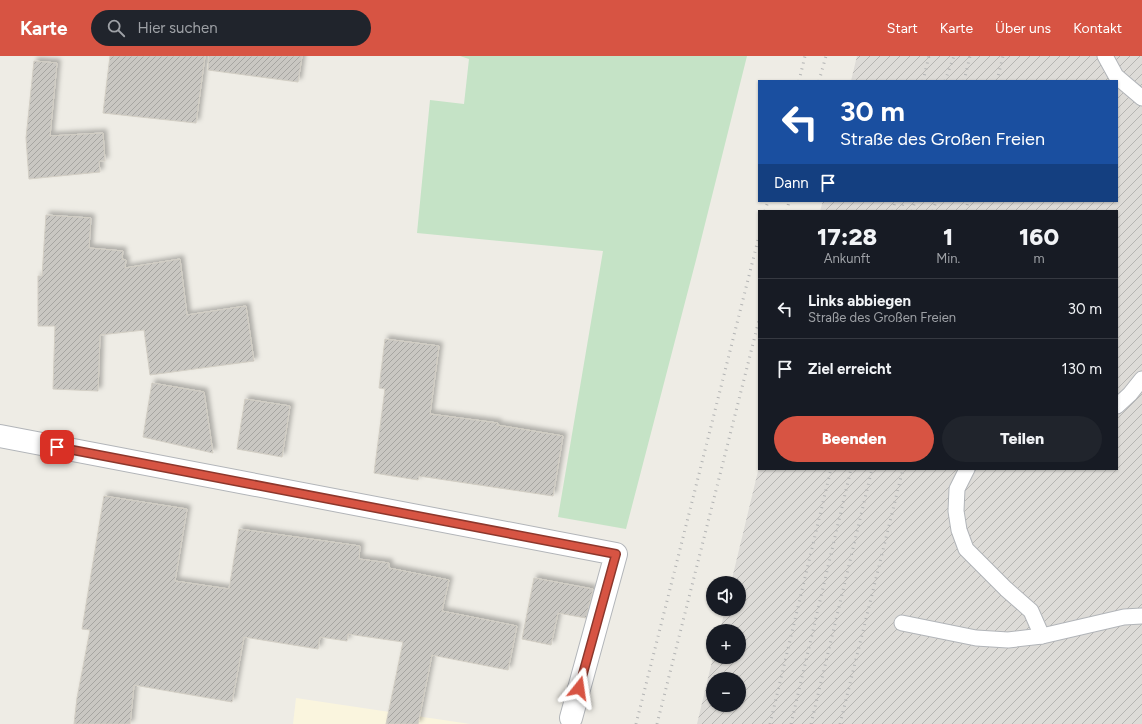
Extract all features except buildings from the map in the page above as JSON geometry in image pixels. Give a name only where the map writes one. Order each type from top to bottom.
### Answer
[{"type":"street","points":[[0,436],[616,554],[570,721]]},
{"type":"lane","points":[[1105,56],[1116,76],[1142,98]]},
{"type":"lane","points":[[1118,405],[1130,394],[1142,379]]},
{"type":"lane","points":[[966,470],[957,489],[956,511],[959,530],[966,549],[1006,589],[1031,611],[1042,636]]},
{"type":"lane","points":[[902,623],[976,638],[1008,640],[1042,636],[1124,617],[1142,616]]},
{"type":"shaded area","points":[[857,56],[1142,56],[1142,724],[697,724],[706,686],[706,712],[746,712],[746,672],[709,672],[711,664],[746,664],[746,624],[722,624],[723,616],[746,616],[746,576],[733,576],[758,470],[1118,470],[1118,210],[820,210],[823,202],[1118,202],[1118,80],[851,80]]},
{"type":"shaded area","points":[[296,698],[470,724],[293,724]]},
{"type":"green space","points":[[460,56],[747,56],[626,529],[558,517],[603,251],[417,233],[430,100],[464,104],[469,59]]},
{"type":"railway","points":[[799,80],[805,56]]},
{"type":"railway","points":[[819,80],[826,56]]},
{"type":"railway","points":[[923,80],[929,56]]},
{"type":"railway","points":[[945,80],[954,56]]},
{"type":"railway","points":[[964,80],[970,56]]},
{"type":"railway","points":[[997,80],[1003,56]]},
{"type":"railway","points":[[765,210],[768,202]]},
{"type":"railway","points":[[787,210],[789,202]]},
{"type":"railway","points":[[893,210],[895,202]]},
{"type":"railway","points":[[900,210],[904,202]]},
{"type":"railway","points":[[912,210],[915,202]]},
{"type":"railway","points":[[933,210],[936,202]]},
{"type":"railway","points":[[966,210],[968,202]]},
{"type":"railway","points":[[636,724],[758,240]]},
{"type":"railway","points":[[657,724],[758,324]]},
{"type":"railway","points":[[770,724],[831,470]]},
{"type":"railway","points":[[791,724],[851,470]]},
{"type":"railway","points":[[811,724],[872,470]]},
{"type":"railway","points":[[840,724],[903,470]]},
{"type":"route","points":[[57,447],[616,554],[579,688]]}]
